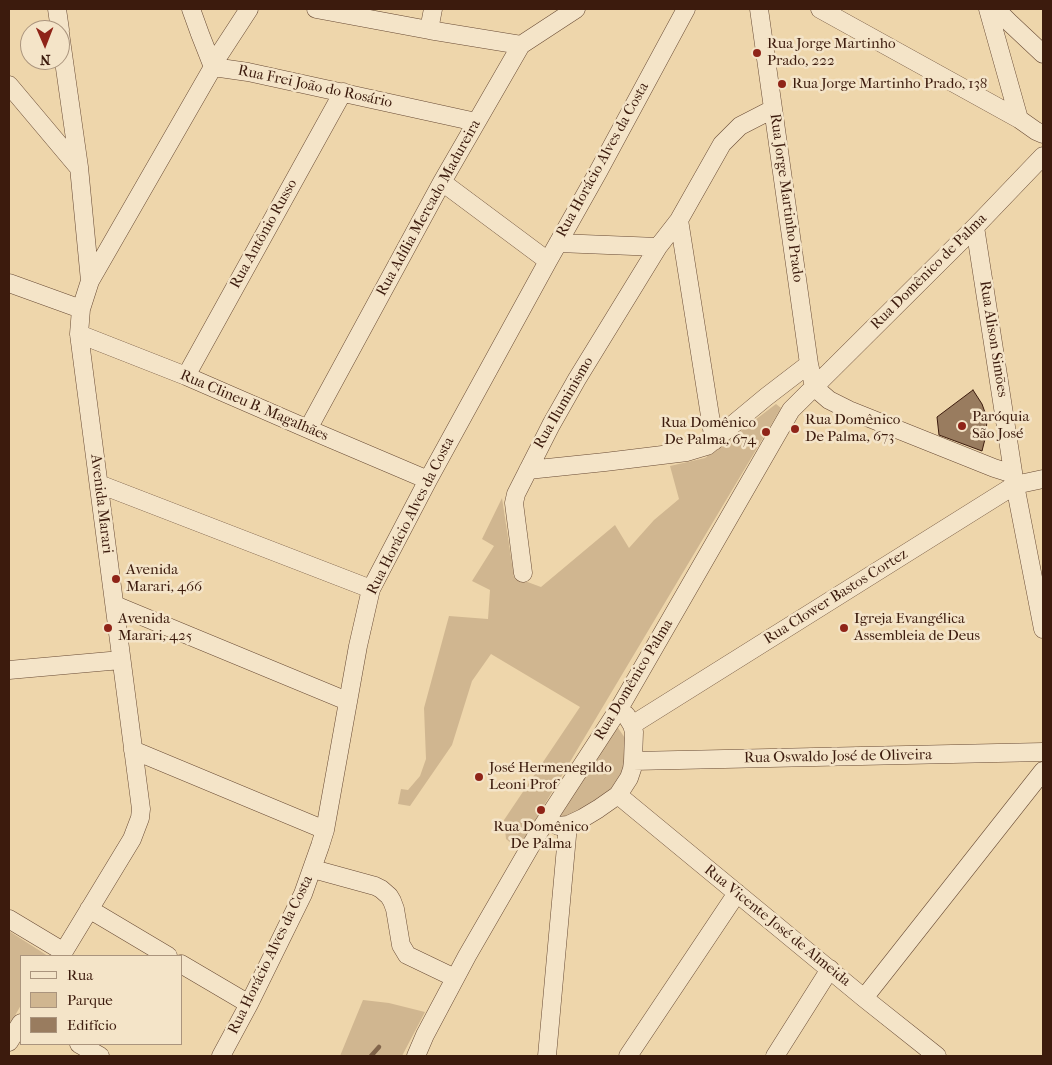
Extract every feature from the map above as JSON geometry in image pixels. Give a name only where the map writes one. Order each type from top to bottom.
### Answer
[{"type":"street","points":[[191,9],[213,67]]},
{"type":"street","points":[[90,282],[219,55],[249,9]]},
{"type":"street","points":[[316,9],[521,45]]},
{"type":"street","points":[[429,30],[433,9]]},
{"type":"street","name":"Rua Adília Mercado Madureira","points":[[308,430],[442,182],[521,45],[576,9]]},
{"type":"street","name":"Rua Horácio Alves da Costa","points":[[221,1056],[249,1004],[303,894],[313,869],[325,830],[347,701],[371,589],[428,480],[686,9]]},
{"type":"street","name":"Rua Jorge Martinho Prado","points":[[759,9],[809,364],[814,387]]},
{"type":"street","points":[[820,9],[1043,134]]},
{"type":"street","points":[[988,9],[1019,119]]},
{"type":"street","points":[[996,9],[1043,54]]},
{"type":"street","name":"Rua Frei João do Rosário","points":[[213,67],[248,72],[476,122]]},
{"type":"street","name":"Avenida Marari","points":[[62,954],[132,839],[140,818],[141,808],[79,334],[81,309],[90,282],[79,167],[65,70]]},
{"type":"street","points":[[9,85],[79,167]]},
{"type":"street","name":"Rua Antônio Russo","points":[[186,376],[343,92]]},
{"type":"street","name":"Rua Iluminismo","points":[[523,573],[514,503],[516,494],[551,425],[658,247],[679,220],[722,144],[740,126],[773,109]]},
{"type":"street","name":"Rua Domênico de Palma","points":[[814,387],[975,227],[1043,156]]},
{"type":"street","points":[[442,182],[548,261]]},
{"type":"street","points":[[679,220],[714,441]]},
{"type":"street","name":"Rua Alison Simões","points":[[975,227],[1014,480],[1043,629]]},
{"type":"street","points":[[558,243],[658,247]]},
{"type":"street","points":[[9,282],[81,309]]},
{"type":"street","name":"Rua Clineu B. Magalhães","points":[[79,334],[186,376],[428,480]]},
{"type":"street","points":[[528,470],[687,452],[707,446],[809,364]]},
{"type":"street","points":[[814,387],[829,400],[849,410],[994,468],[1014,480]]},
{"type":"street","name":"Rua Domênico Palma","points":[[416,1056],[455,978],[542,827],[620,707],[791,410],[814,387]]},
{"type":"street","name":"Rua Clower Bastos Cortez","points":[[632,725],[1014,480],[1043,479]]},
{"type":"street","points":[[99,484],[371,589]]},
{"type":"street","points":[[114,606],[347,701]]},
{"type":"street","points":[[9,670],[122,660]]},
{"type":"street","points":[[542,827],[568,825],[598,809],[618,795],[629,778],[635,745],[632,725],[620,707]]},
{"type":"street","points":[[133,750],[325,830]]},
{"type":"street","name":"Rua Oswaldo José de Oliveira","points":[[633,761],[1043,752]]},
{"type":"street","points":[[864,998],[1043,771]]},
{"type":"street","name":"Rua Vicente José de Almeida","points":[[618,795],[937,1056]]},
{"type":"street","points":[[547,1056],[568,825]]},
{"type":"street","points":[[313,869],[381,889],[392,901],[401,945],[407,955],[455,978]]},
{"type":"street","points":[[628,1056],[737,893]]},
{"type":"street","points":[[89,909],[166,955]]},
{"type":"street","points":[[9,919],[62,954]]},
{"type":"street","points":[[182,965],[249,1004]]},
{"type":"street","points":[[775,1056],[830,969]]},
{"type":"street","points":[[9,1042],[20,1025]]},
{"type":"street","points":[[81,1045],[100,1056]]},
{"type":"green space","points":[[776,404],[781,408],[518,849],[506,839],[504,820],[580,707],[491,654],[472,681],[452,745],[410,806],[398,804],[401,789],[408,790],[420,776],[426,759],[424,708],[449,616],[488,619],[490,590],[472,581],[494,546],[482,539],[502,498],[514,577],[541,587],[615,525],[629,548],[654,520],[679,499],[670,466],[705,458]]},
{"type":"green space","points":[[616,725],[627,741],[622,778],[600,802],[567,816],[556,818]]},
{"type":"green space","points":[[9,931],[46,955],[20,955],[20,1007],[9,1026]]},
{"type":"green space","points":[[363,1000],[389,1003],[425,1012],[402,1056],[340,1056]]},
{"type":"building","name":"Paróquia São José","points":[[973,390],[982,404],[987,418],[986,435],[982,451],[939,435],[937,417]]},
{"type":"waterway","points":[[371,1056],[379,1047]]},
{"type":"place","name":"Rua Jorge Martinho Prado, 222","points":[[757,53]]},
{"type":"place","name":"Rua Jorge Martinho Prado, 138","points":[[782,84]]},
{"type":"place","name":"Paróquia São José","points":[[962,426]]},
{"type":"place","name":"Rua Domênico De Palma, 673","points":[[795,429]]},
{"type":"place","name":"Rua Domênico De Palma, 674","points":[[766,432]]},
{"type":"place","name":"Avenida Marari, 466","points":[[116,579]]},
{"type":"place","name":"Avenida Marari, 425","points":[[108,628]]},
{"type":"place","name":"Igreja Evangélica Assembleia de Deus","points":[[844,628]]},
{"type":"place","name":"José Hermenegildo Leoni Prof","points":[[479,777]]},
{"type":"place","name":"Rua Domênico De Palma","points":[[541,810]]}]
